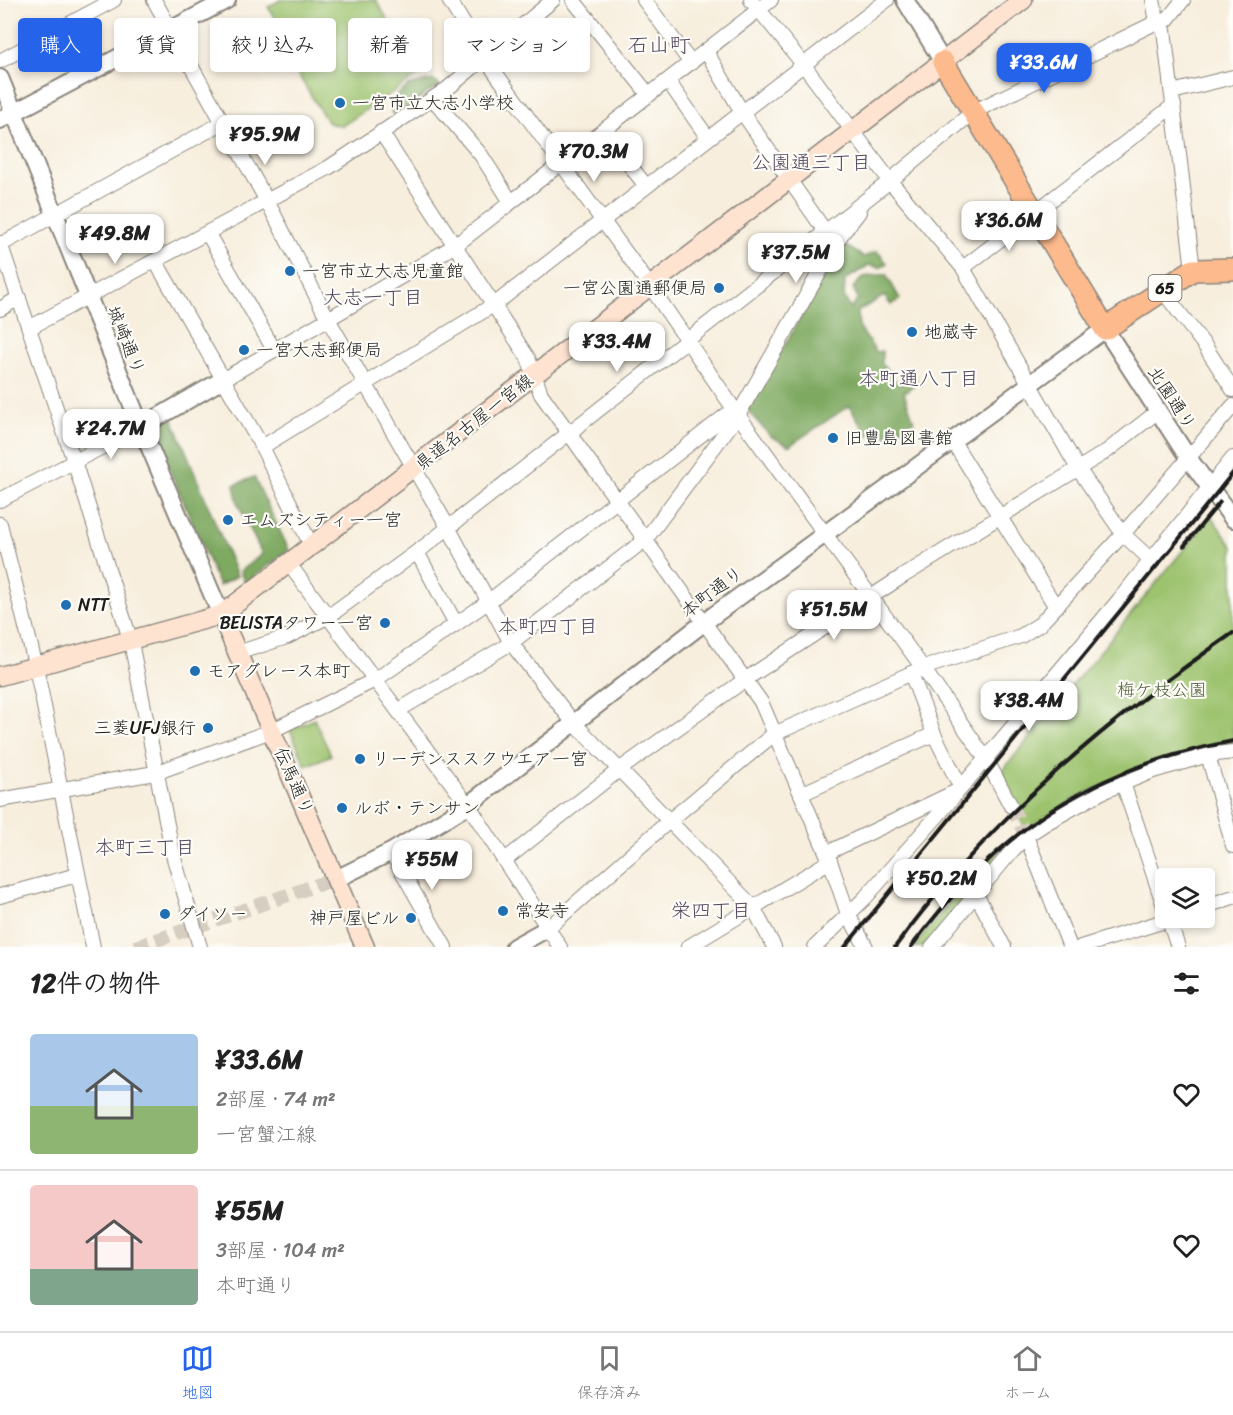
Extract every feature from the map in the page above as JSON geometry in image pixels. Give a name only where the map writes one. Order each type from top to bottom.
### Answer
[{"type":"main road","name":"県道名古屋一宮線","points":[[0,676],[131,642],[221,615],[1023,0]]},
{"type":"main road","points":[[943,62],[1105,329]]},
{"type":"main road","name":"65","points":[[1105,329],[1193,270],[1233,269]]},
{"type":"main road","name":"伝馬通り","points":[[221,615],[338,878],[366,947]]},
{"type":"street","points":[[0,61],[114,0]]},
{"type":"street","points":[[154,0],[165,18]]},
{"type":"street","points":[[192,18],[227,0]]},
{"type":"street","points":[[449,0],[460,18]]},
{"type":"street","points":[[524,18],[537,5],[554,0]]},
{"type":"street","points":[[573,0],[649,95]]},
{"type":"street","points":[[644,0],[691,63]]},
{"type":"street","points":[[0,500],[141,427],[456,245],[706,51],[755,5],[771,0]]},
{"type":"street","points":[[262,447],[495,304],[887,0]]},
{"type":"street","points":[[905,0],[943,62]]},
{"type":"street","points":[[1153,0],[1157,22],[1164,30],[1193,270]]},
{"type":"street","points":[[237,654],[287,637],[329,616],[417,552],[685,339],[890,181],[973,112],[1157,22],[1167,20],[1184,0]]},
{"type":"street","points":[[755,5],[803,64],[890,181],[963,268],[1077,467],[1122,534],[1151,560]]},
{"type":"street","points":[[706,51],[742,112],[825,231],[838,241]]},
{"type":"street","points":[[7,117],[114,60]]},
{"type":"street","points":[[194,72],[267,201],[328,319],[448,527],[511,643],[573,722],[753,907],[774,947]]},
{"type":"street","points":[[29,328],[328,168],[433,99],[466,72]]},
{"type":"street","points":[[495,72],[650,286],[736,412],[826,532],[917,670],[986,759],[1011,806]]},
{"type":"street","points":[[963,268],[1173,99],[1233,77]]},
{"type":"street","name":"城崎通り","points":[[0,78],[7,117],[55,216],[221,615]]},
{"type":"street","points":[[668,81],[708,138]]},
{"type":"street","points":[[433,99],[481,155],[511,202]]},
{"type":"street","points":[[200,947],[173,855],[131,642],[74,461],[0,244],[222,123]]},
{"type":"street","points":[[603,131],[646,186]]},
{"type":"street","points":[[381,132],[528,358],[541,394],[706,621],[761,702],[828,857],[848,914],[866,947]]},
{"type":"street","points":[[399,710],[511,643],[646,539],[736,412],[851,219],[890,181]]},
{"type":"street","points":[[207,234],[274,350]]},
{"type":"street","points":[[156,262],[262,447],[312,547]]},
{"type":"street","points":[[1162,290],[1205,346],[1233,390]]},
{"type":"street","points":[[0,309],[19,298]]},
{"type":"street","name":"本町通り","points":[[338,878],[391,852],[468,805],[706,621],[1105,329]]},
{"type":"street","name":"北園通り","points":[[1105,329],[1157,412],[1233,519]]},
{"type":"street","points":[[514,947],[548,928],[669,821],[774,734],[917,670],[1021,636],[1040,624],[1189,459],[1233,406]]},
{"type":"street","points":[[0,800],[155,773],[271,731],[375,680],[488,602],[736,412]]},
{"type":"street","points":[[505,860],[619,770],[746,679],[871,597],[1077,467],[1107,451],[1157,412]]},
{"type":"street","points":[[952,440],[998,517],[1056,606]]},
{"type":"street","points":[[815,947],[848,914],[961,789],[1233,458]]},
{"type":"street","points":[[0,524],[36,667],[93,947]]},
{"type":"street","points":[[417,552],[456,624]]},
{"type":"street","points":[[289,564],[468,805],[560,947]]},
{"type":"street","points":[[917,670],[934,734],[961,789]]},
{"type":"street","points":[[801,794],[934,734]]},
{"type":"street","points":[[932,947],[1026,836],[1123,783],[1208,755],[1233,752]]},
{"type":"street","points":[[1208,755],[1233,846]]},
{"type":"street","points":[[1123,783],[1155,876]]},
{"type":"street","points":[[688,947],[828,857],[961,789]]},
{"type":"street","points":[[1026,836],[1070,947]]},
{"type":"street","points":[[391,852],[445,947]]},
{"type":"street","points":[[0,896],[77,875]]},
{"type":"street","points":[[976,894],[1004,947]]},
{"type":"street","points":[[1215,903],[1233,897]]},
{"type":"street","points":[[1081,947],[1155,922]]},
{"type":"street","points":[[1172,928],[1178,947]]},
{"type":"green space","points":[[280,0],[376,0],[387,18],[348,18],[348,72],[419,72],[420,74],[342,126],[328,123],[296,72],[336,72],[336,18],[275,18],[268,7]]},
{"type":"green space","points":[[432,80],[440,85],[394,115],[391,112],[392,107],[398,106],[398,94],[408,86]]},
{"type":"green space","points":[[843,244],[864,257],[877,251],[887,263],[880,268],[869,265],[845,280],[844,297],[851,309],[858,299],[853,288],[863,277],[886,274],[900,299],[891,305],[884,296],[858,311],[859,327],[876,352],[882,351],[882,364],[899,385],[914,375],[917,382],[904,393],[914,421],[888,437],[882,430],[869,436],[849,406],[789,446],[770,436],[747,410]]},
{"type":"green space","points":[[172,417],[237,576],[219,586],[152,427]]},
{"type":"green space","points":[[254,477],[289,550],[245,584],[240,571],[262,554],[238,504],[234,485]]},
{"type":"green space","name":"梅ケ枝公園","points":[[1211,516],[1233,547],[1233,746],[1108,783],[1078,797],[1026,830],[999,775]]},
{"type":"green space","points":[[314,719],[331,755],[306,766],[290,730]]},
{"type":"green space","points":[[1003,847],[1008,849],[925,947],[913,947],[973,875]]},
{"type":"tunnel","points":[[1011,806],[1026,836]]},
{"type":"tunnel","points":[[136,947],[338,878]]},
{"type":"railway","points":[[845,947],[1233,473]]},
{"type":"railway","points":[[1184,546],[1220,502]]},
{"type":"railway","points":[[895,947],[969,858],[1051,776],[1140,702],[1233,633]]},
{"type":"railway","points":[[911,947],[944,906],[978,870],[1013,838],[1051,811],[1091,787],[1135,768],[1182,753],[1233,741]]},
{"type":"place","name":"一宮市立大志小学校","points":[[340,103]]},
{"type":"place","name":"一宮市立大志児童館","points":[[290,271]]},
{"type":"place","name":"一宮公園通郵便局","points":[[719,288]]},
{"type":"place","name":"地蔵寺","points":[[912,332]]},
{"type":"place","name":"一宮大志郵便局","points":[[244,350]]},
{"type":"place","name":"旧豊島図書館","points":[[833,438]]},
{"type":"place","name":"エムズシティー一宮","points":[[228,520]]},
{"type":"place","name":"NTT","points":[[66,605]]},
{"type":"place","name":"BELISTAタワー一宮","points":[[385,623]]},
{"type":"place","name":"モアグレース本町","points":[[195,671]]},
{"type":"place","name":"三菱UFJ銀行","points":[[208,728]]},
{"type":"place","name":"リーデンススクウエア一宮","points":[[360,759]]},
{"type":"place","name":"ルボ・テンサン","points":[[342,808]]},
{"type":"place","name":"常安寺","points":[[503,911]]},
{"type":"place","name":"ダイソー","points":[[165,914]]},
{"type":"place","name":"神戸屋ビル","points":[[411,918]]},
{"type":"district","name":"石山町","points":[[659,45]]},
{"type":"district","name":"公園通三丁目","points":[[811,162]]},
{"type":"district","name":"大志一丁目","points":[[373,297]]},
{"type":"district","name":"本町通八丁目","points":[[919,378]]},
{"type":"district","name":"本町四丁目","points":[[548,626]]},
{"type":"district","name":"本町三丁目","points":[[145,847]]},
{"type":"district","name":"栄四丁目","points":[[711,910]]}]
